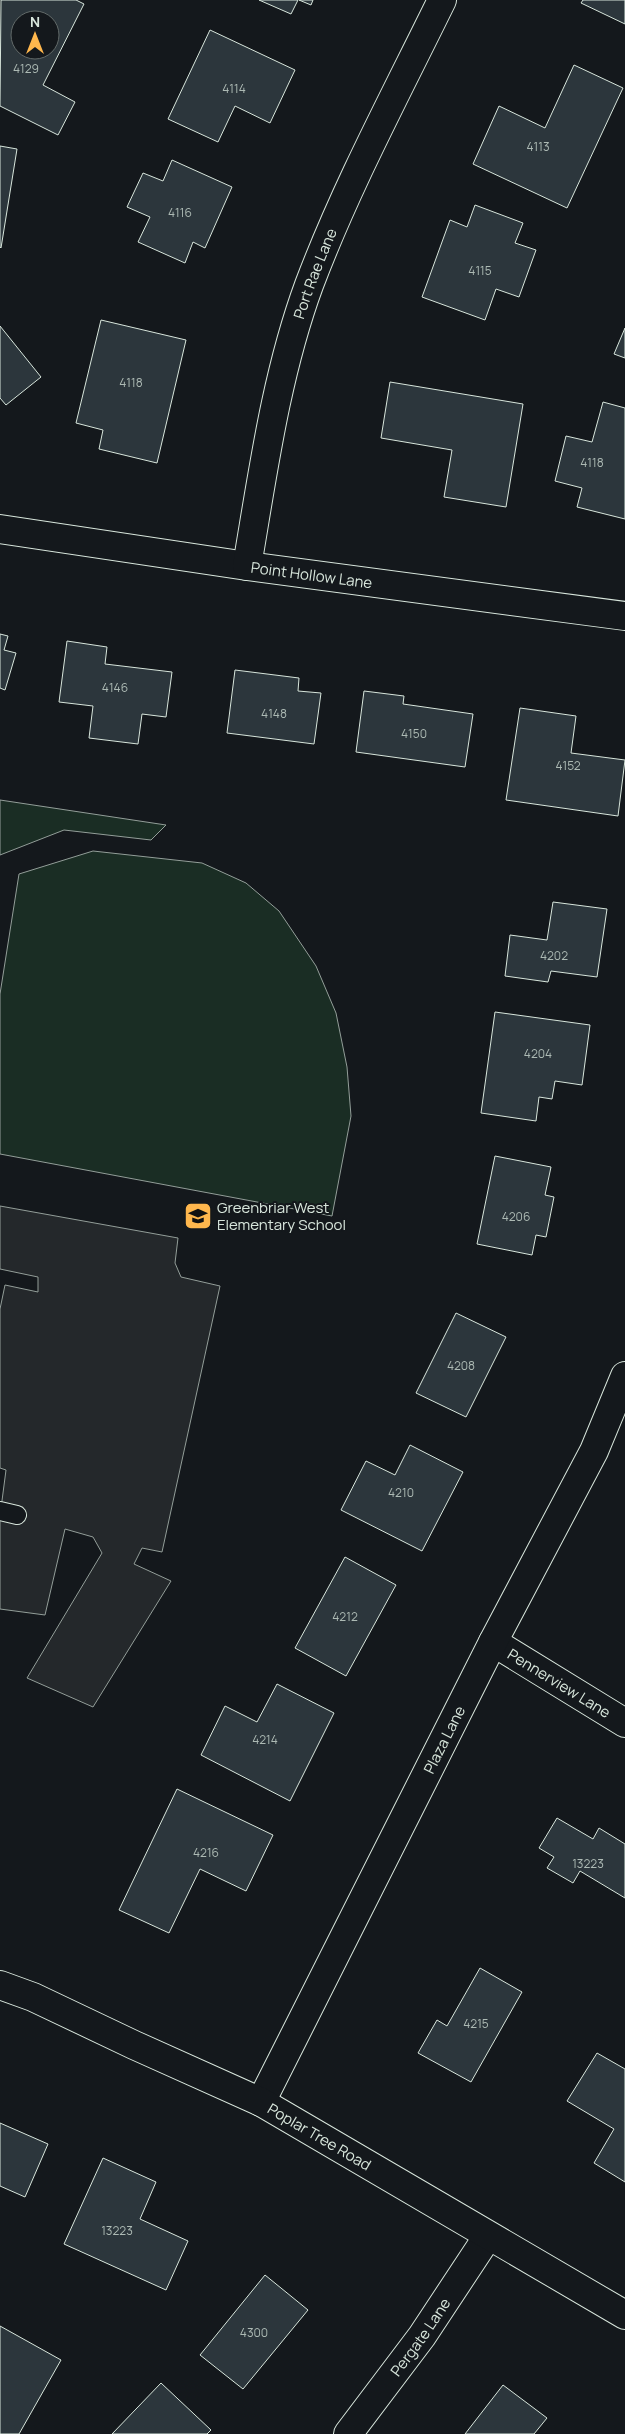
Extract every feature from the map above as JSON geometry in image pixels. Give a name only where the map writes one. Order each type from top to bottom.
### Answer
[{"type":"street","name":"Port Rae Lane","points":[[247,566],[279,387],[309,286],[349,188],[442,0]]},
{"type":"street","name":"Point Hollow Lane","points":[[0,529],[247,566],[625,616]]},
{"type":"street","name":"Plaza Lane","points":[[261,2102],[493,1642],[594,1451],[625,1376]]},
{"type":"street","name":"Pennerview Lane","points":[[493,1642],[625,1723]]},
{"type":"street","name":"Poplar Tree Road","points":[[0,1985],[33,1997],[261,2102],[442,2206],[488,2236],[625,2315]]},
{"type":"street","name":"Pergate Lane","points":[[348,2434],[422,2336],[488,2236]]},
{"type":"lane","points":[[0,1511],[17,1515]]},
{"type":"green space","points":[[0,800],[166,825],[151,840],[64,830],[0,855]]},
{"type":"green space","points":[[93,851],[202,863],[246,883],[279,911],[316,966],[336,1013],[347,1067],[351,1116],[332,1216],[0,1154],[0,994],[19,874]]},
{"type":"shaded area","points":[[0,1206],[178,1238],[175,1263],[181,1277],[220,1286],[162,1552],[142,1548],[134,1564],[171,1581],[93,1707],[27,1678],[102,1553],[93,1537],[65,1529],[45,1615],[0,1609],[0,1516],[6,1470],[0,1468],[0,1309],[5,1285],[38,1292],[38,1277],[0,1269]]},
{"type":"building","points":[[1,0],[76,0],[84,4],[60,51],[60,10],[10,10],[10,60],[56,60],[43,85],[75,102],[58,135],[0,106]]},
{"type":"building","points":[[259,0],[298,0],[291,14]]},
{"type":"building","points":[[299,0],[313,0],[311,5]]},
{"type":"building","points":[[583,0],[625,0],[625,24],[581,3]]},
{"type":"building","points":[[210,30],[295,70],[270,123],[235,106],[218,142],[168,119]]},
{"type":"building","points":[[574,65],[623,88],[567,208],[473,164],[499,106],[545,128]]},
{"type":"building","points":[[0,146],[17,149],[1,248],[0,247]]},
{"type":"building","points":[[172,160],[232,187],[205,248],[193,242],[185,263],[138,242],[150,217],[127,207],[143,173],[163,181]]},
{"type":"building","points":[[475,205],[523,223],[515,243],[536,250],[519,297],[496,289],[485,320],[422,297],[450,220],[467,227]]},
{"type":"building","points":[[101,320],[186,340],[157,463],[99,449],[103,430],[76,423]]},
{"type":"building","points":[[0,326],[41,377],[6,405],[0,398]]},
{"type":"building","points":[[625,328],[625,358],[614,354]]},
{"type":"building","points":[[390,382],[523,404],[506,507],[444,497],[452,450],[381,438]]},
{"type":"building","points":[[603,402],[625,408],[625,519],[577,507],[582,488],[555,481],[566,436],[592,442]]},
{"type":"building","points":[[0,634],[8,636],[4,650],[16,653],[5,690],[0,688]]},
{"type":"building","points":[[67,641],[107,647],[105,664],[172,672],[166,717],[142,714],[138,744],[89,738],[93,706],[59,702]]},
{"type":"building","points":[[235,670],[299,678],[298,691],[321,693],[314,744],[227,733]]},
{"type":"building","points":[[364,691],[404,696],[403,704],[473,714],[465,767],[356,752]]},
{"type":"building","points":[[520,708],[576,716],[571,753],[625,760],[618,816],[506,800]]},
{"type":"building","points":[[553,902],[607,909],[597,977],[551,971],[548,982],[505,976],[510,935],[547,940]]},
{"type":"building","points":[[495,1012],[590,1025],[582,1085],[555,1081],[552,1099],[539,1097],[536,1121],[481,1113]]},
{"type":"building","points":[[495,1156],[551,1167],[545,1195],[554,1197],[546,1237],[536,1235],[532,1255],[477,1244]]},
{"type":"building","points":[[456,1313],[506,1337],[466,1417],[416,1393]]},
{"type":"building","points":[[410,1445],[463,1472],[422,1551],[341,1510],[366,1461],[395,1475]]},
{"type":"building","points":[[345,1557],[396,1585],[346,1676],[295,1648]]},
{"type":"building","points":[[277,1684],[334,1713],[290,1801],[201,1755],[225,1706],[257,1722]]},
{"type":"building","points":[[177,1789],[273,1835],[246,1891],[200,1869],[169,1933],[119,1910]]},
{"type":"building","points":[[557,1818],[593,1839],[599,1828],[625,1844],[625,1898],[580,1871],[573,1883],[547,1868],[554,1857],[539,1848]]},
{"type":"building","points":[[480,1968],[522,1992],[471,2082],[418,2053],[437,2020],[447,2026]]},
{"type":"building","points":[[597,2053],[625,2069],[625,2182],[594,2163],[614,2129],[567,2101]]},
{"type":"building","points":[[0,2123],[48,2144],[25,2197],[0,2186]]},
{"type":"building","points":[[103,2158],[156,2182],[140,2219],[188,2241],[166,2290],[64,2244]]},
{"type":"building","points":[[265,2275],[308,2310],[243,2389],[200,2355]]},
{"type":"building","points":[[0,2326],[61,2360],[19,2434],[0,2434]]},
{"type":"building","points":[[161,2383],[211,2430],[207,2434],[112,2434]]},
{"type":"building","points":[[503,2385],[547,2418],[534,2434],[465,2434]]},
{"type":"place","name":"Greenbriar West Elementary School","points":[[198,1216]]}]
